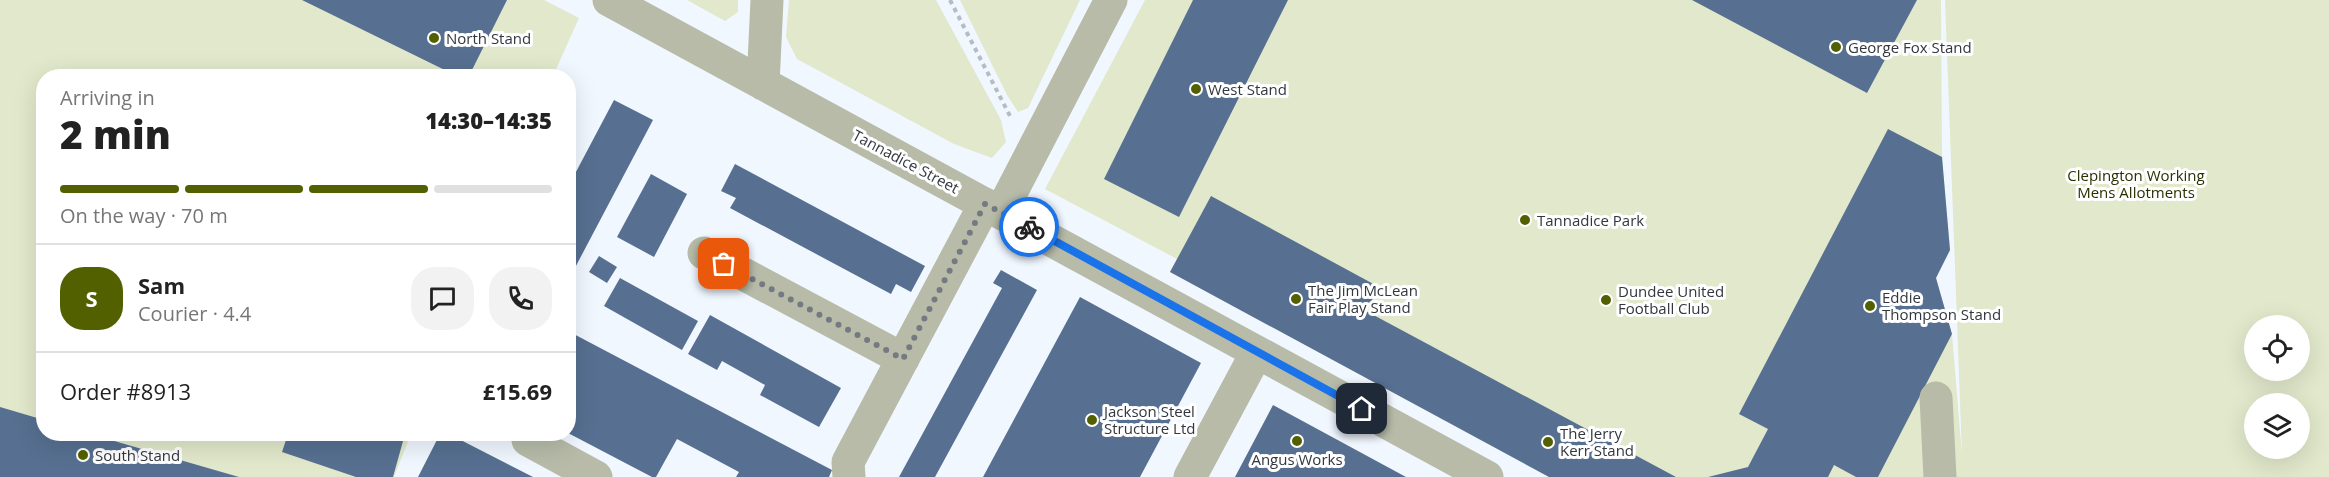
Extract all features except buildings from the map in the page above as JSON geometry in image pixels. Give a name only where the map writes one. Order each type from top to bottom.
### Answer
[{"type":"street","name":"Tannadice Street","points":[[609,0],[1487,477]]},
{"type":"street","points":[[763,84],[767,0]]},
{"type":"street","points":[[849,469],[903,359],[993,208],[1031,156],[1111,0]]},
{"type":"street","points":[[704,254],[903,359]]},
{"type":"street","points":[[1190,477],[1257,352]]},
{"type":"street","points":[[1936,398],[1940,477]]},
{"type":"street","points":[[530,441],[596,477]]},
{"type":"path","points":[[950,0],[1031,156]]},
{"type":"green space","points":[[0,0],[544,0],[579,18],[556,69],[36,69],[36,441],[408,441],[394,477],[0,477]]},
{"type":"green space","points":[[687,0],[738,0],[738,12],[725,21]]},
{"type":"green space","points":[[789,0],[936,0],[1001,120],[1006,142],[992,158],[954,144],[797,59],[786,37]]},
{"type":"green space","points":[[960,0],[1080,0],[1028,108],[1018,112],[1007,95]]},
{"type":"green space","name":"Tannadice Park","points":[[1145,0],[1941,0],[1942,157],[1950,250],[1936,278],[1952,334],[1962,455],[1945,0],[2329,0],[2329,477],[1549,477],[1170,272],[1177,259],[1045,189]]},
{"type":"way so far","points":[[724,264],[903,359],[985,204],[1029,227]]},
{"type":"place","name":"North Stand","points":[[434,38]]},
{"type":"place","name":"George Fox Stand","points":[[1836,47]]},
{"type":"place","name":"West Stand","points":[[1196,89]]},
{"type":"place","name":"Tannadice Park","points":[[1525,220]]},
{"type":"place","name":"The Jim McLean Fair Play Stand","points":[[1296,299]]},
{"type":"place","name":"Dundee United Football Club","points":[[1606,300]]},
{"type":"place","name":"Eddie Thompson Stand","points":[[1870,306]]},
{"type":"place","name":"Jackson Steel Structure Ltd","points":[[1092,420]]},
{"type":"place","name":"Angus Works","points":[[1297,441]]},
{"type":"place","name":"The Jerry Kerr Stand","points":[[1548,442]]},
{"type":"place","name":"South Stand","points":[[83,455]]},
{"type":"route","points":[[1029,227],[1362,409]]},
{"type":"park label","name":"Clepington Working Mens Allotments","points":[[2136,184]]}]
